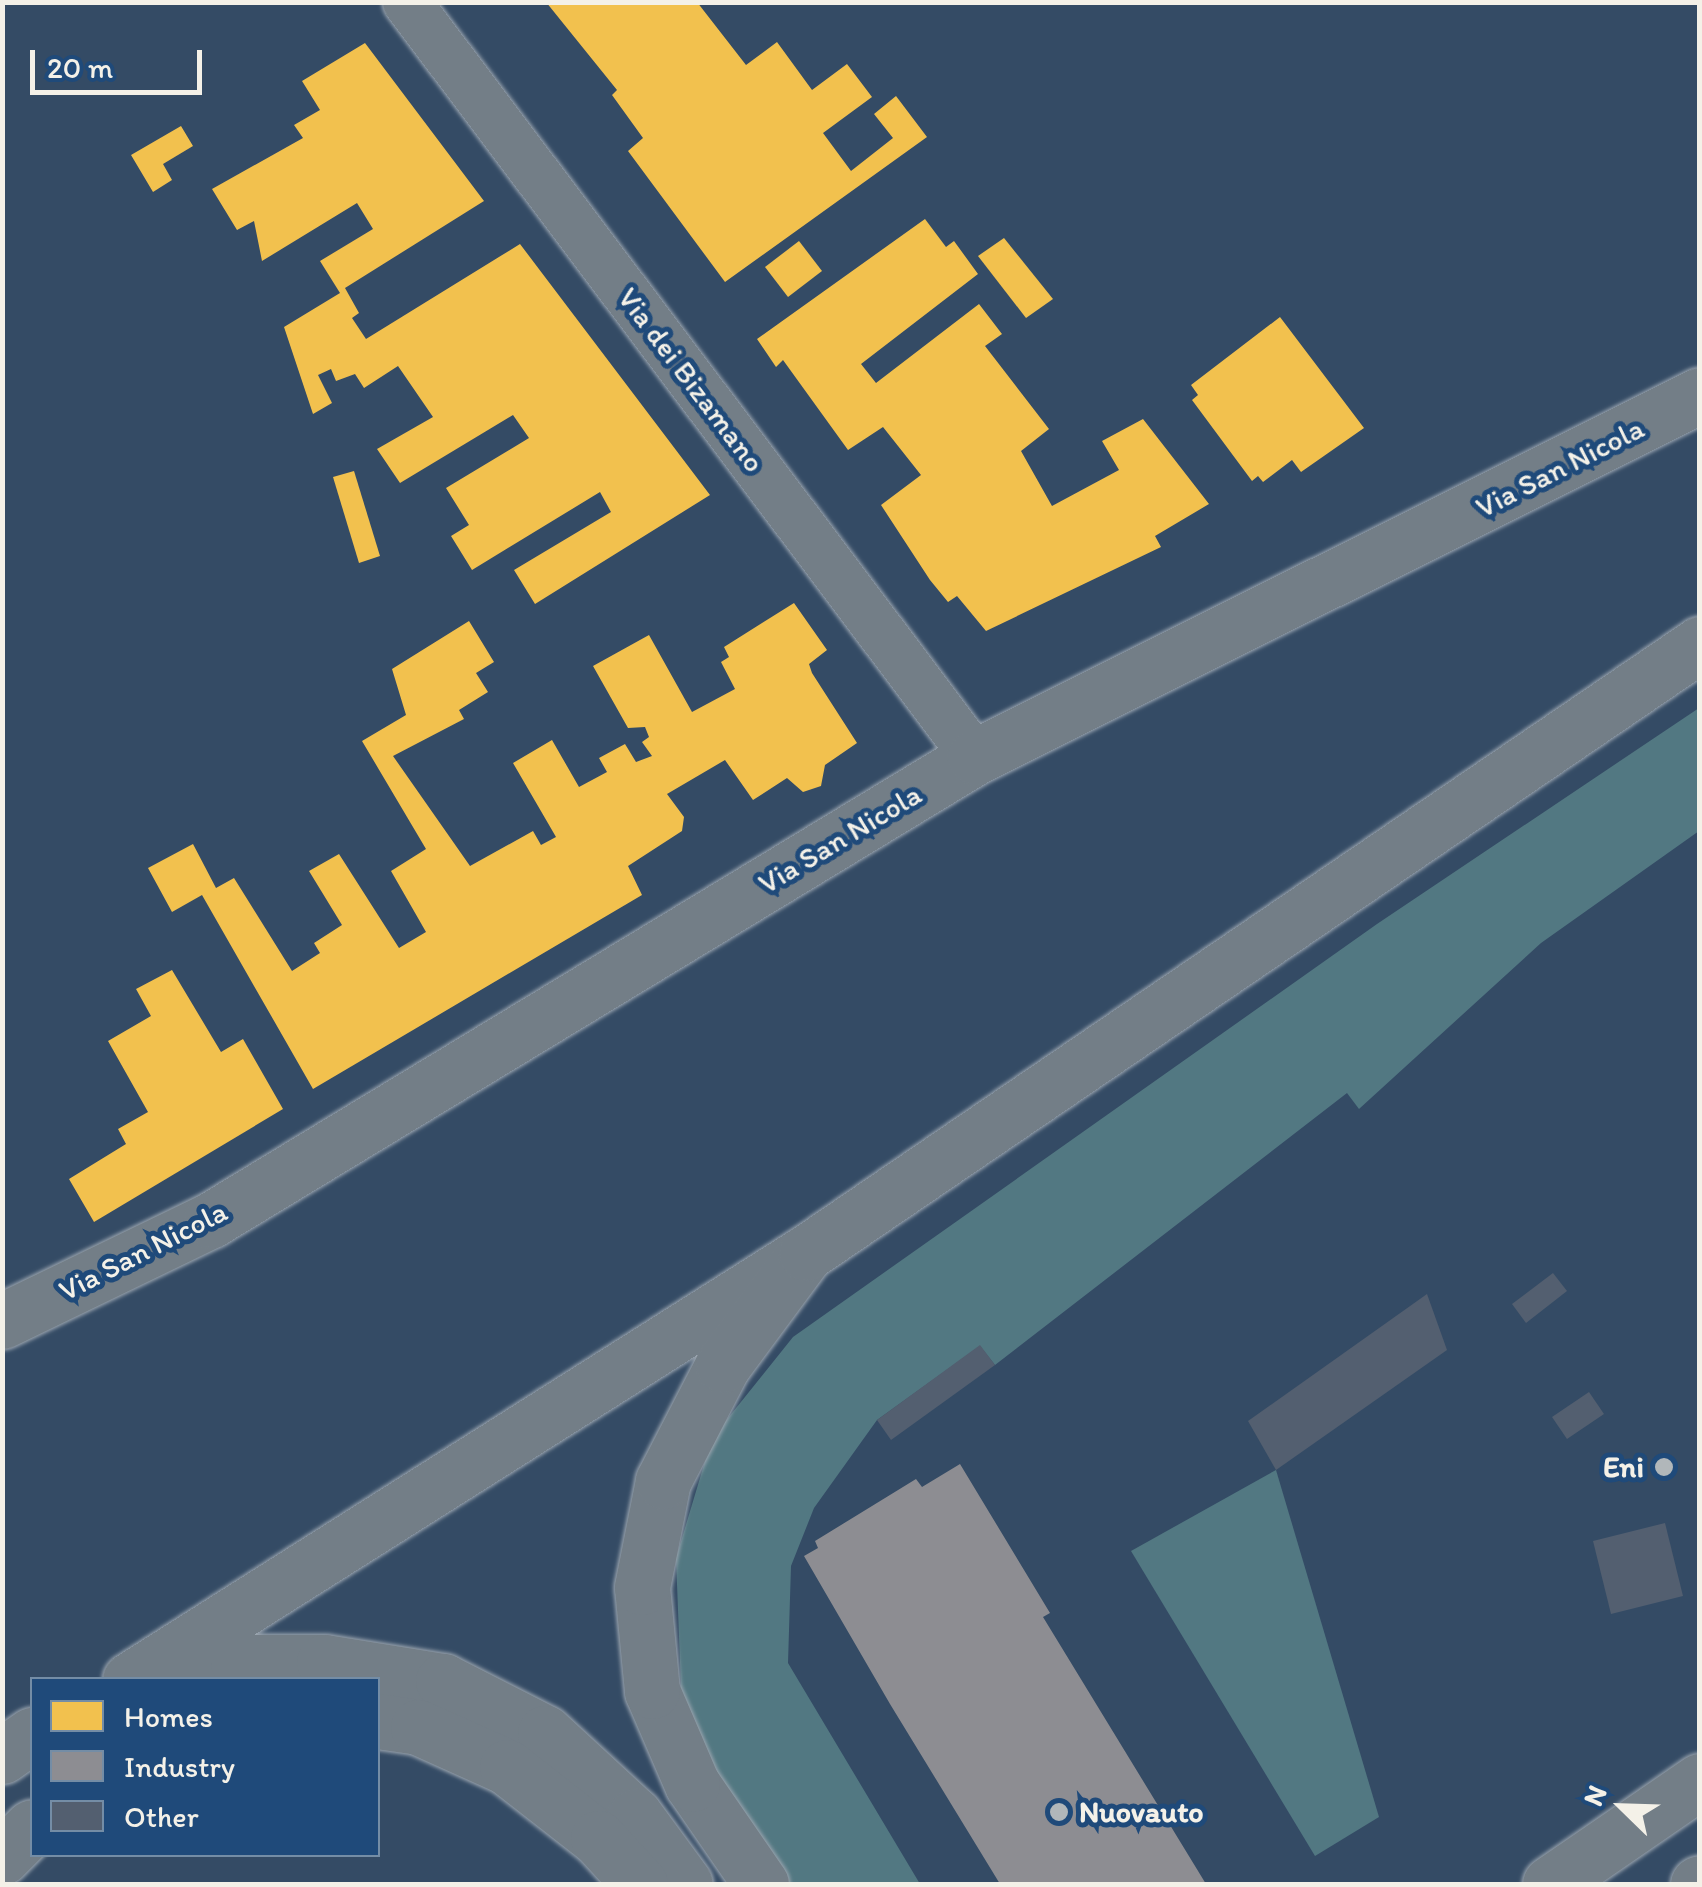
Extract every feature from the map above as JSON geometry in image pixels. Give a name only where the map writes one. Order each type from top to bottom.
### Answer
[{"type":"main road","name":"Via San Nicola","points":[[2,1321],[210,1220],[976,757],[1700,395]]},
{"type":"main road","points":[[134,1677],[806,1253],[1700,644]]},
{"type":"main road","points":[[761,1884],[692,1784],[652,1691],[642,1587],[663,1481],[724,1366],[806,1253]]},
{"type":"main road","points":[[144,1677],[238,1662],[324,1662],[444,1681],[544,1733],[636,1816],[685,1884]]},
{"type":"main road","points":[[380,1720],[418,1727],[507,1767],[598,1838],[640,1884]]},
{"type":"main road","points":[[2,1756],[30,1736]]},
{"type":"main road","points":[[1550,1884],[1700,1781]]},
{"type":"main road","points":[[2,1856],[30,1830]]},
{"type":"street","name":"Via dei Bizamano","points":[[407,2],[976,757]]},
{"type":"green space","points":[[1699,708],[1699,831],[1541,943],[1359,1109],[1347,1093],[995,1365],[980,1346],[877,1420],[814,1508],[791,1566],[788,1663],[920,1884],[780,1884],[709,1785],[681,1688],[676,1558],[712,1438],[793,1337],[1377,924]]},
{"type":"green space","points":[[1276,1470],[1379,1817],[1315,1856],[1131,1551]]},
{"type":"building: Homes","points":[[546,2],[697,2],[746,65],[777,42],[812,90],[847,64],[872,97],[823,133],[851,171],[893,138],[874,114],[896,96],[927,137],[725,282],[628,151],[643,138],[612,95],[617,90]]},
{"type":"building: Homes","points":[[365,43],[484,201],[345,288],[359,313],[352,318],[366,339],[520,244],[710,495],[535,604],[514,570],[611,512],[600,492],[472,570],[451,536],[469,525],[446,488],[529,438],[513,415],[400,483],[377,449],[433,417],[398,366],[364,388],[355,374],[336,381],[331,369],[318,375],[332,403],[313,414],[284,327],[340,293],[320,261],[373,229],[357,203],[262,261],[254,221],[237,230],[212,189],[303,138],[294,125],[320,110],[302,81]]},
{"type":"building: Homes","points":[[181,126],[193,146],[163,164],[172,180],[153,192],[131,155]]},
{"type":"building: Homes","points":[[925,219],[946,247],[954,241],[978,274],[861,364],[876,383],[979,304],[1002,334],[985,346],[1049,429],[1021,451],[1052,506],[1119,470],[1102,441],[1143,419],[1209,504],[1155,536],[1161,547],[986,631],[957,596],[948,602],[881,505],[921,475],[883,427],[848,450],[783,360],[776,367],[757,339]]},
{"type":"building: Homes","points":[[1004,238],[1053,299],[1026,318],[978,256]]},
{"type":"building: Homes","points":[[799,241],[822,271],[788,297],[765,267]]},
{"type":"building: Homes","points":[[1280,317],[1364,428],[1301,472],[1292,460],[1263,482],[1258,476],[1252,481],[1192,400],[1198,395],[1191,385]]},
{"type":"building: Homes","points":[[354,471],[380,556],[359,563],[333,477]]},
{"type":"building: Homes","points":[[794,603],[827,650],[809,664],[812,673],[857,743],[825,765],[821,786],[803,792],[787,778],[753,800],[725,760],[667,794],[684,817],[682,831],[628,866],[642,895],[313,1089],[202,895],[172,912],[148,868],[193,844],[216,888],[234,878],[292,971],[320,953],[314,943],[342,925],[309,871],[339,854],[399,948],[426,932],[391,871],[426,849],[362,741],[406,715],[392,669],[469,621],[494,662],[476,673],[488,692],[459,710],[464,719],[393,756],[470,866],[533,831],[541,845],[556,837],[513,763],[552,740],[579,787],[607,772],[599,758],[625,744],[636,762],[652,756],[642,742],[649,737],[645,727],[628,728],[593,666],[649,635],[692,712],[735,689],[721,662],[729,657],[724,647]]},
{"type":"building: Homes","points":[[172,970],[221,1052],[243,1039],[283,1109],[94,1222],[69,1179],[126,1144],[118,1129],[148,1112],[108,1041],[151,1016],[136,989]]},
{"type":"building: Industry","points":[[960,1464],[1050,1613],[1043,1617],[1206,1884],[1000,1884],[890,1704],[804,1556],[818,1548],[815,1541],[916,1479],[922,1487]]},
{"type":"building: Other","points":[[1553,1273],[1567,1291],[1526,1323],[1512,1304]]},
{"type":"building: Other","points":[[1427,1294],[1447,1350],[1276,1470],[1248,1421]]},
{"type":"building: Other","points":[[980,1345],[995,1365],[891,1440],[877,1420]]},
{"type":"building: Other","points":[[1589,1392],[1604,1414],[1567,1439],[1552,1417]]},
{"type":"building: Other","points":[[1665,1523],[1683,1596],[1611,1614],[1593,1541]]},
{"type":"place","name":"Eni","points":[[1664,1467]]},
{"type":"place","name":"Nuovauto","points":[[1059,1812]]}]
